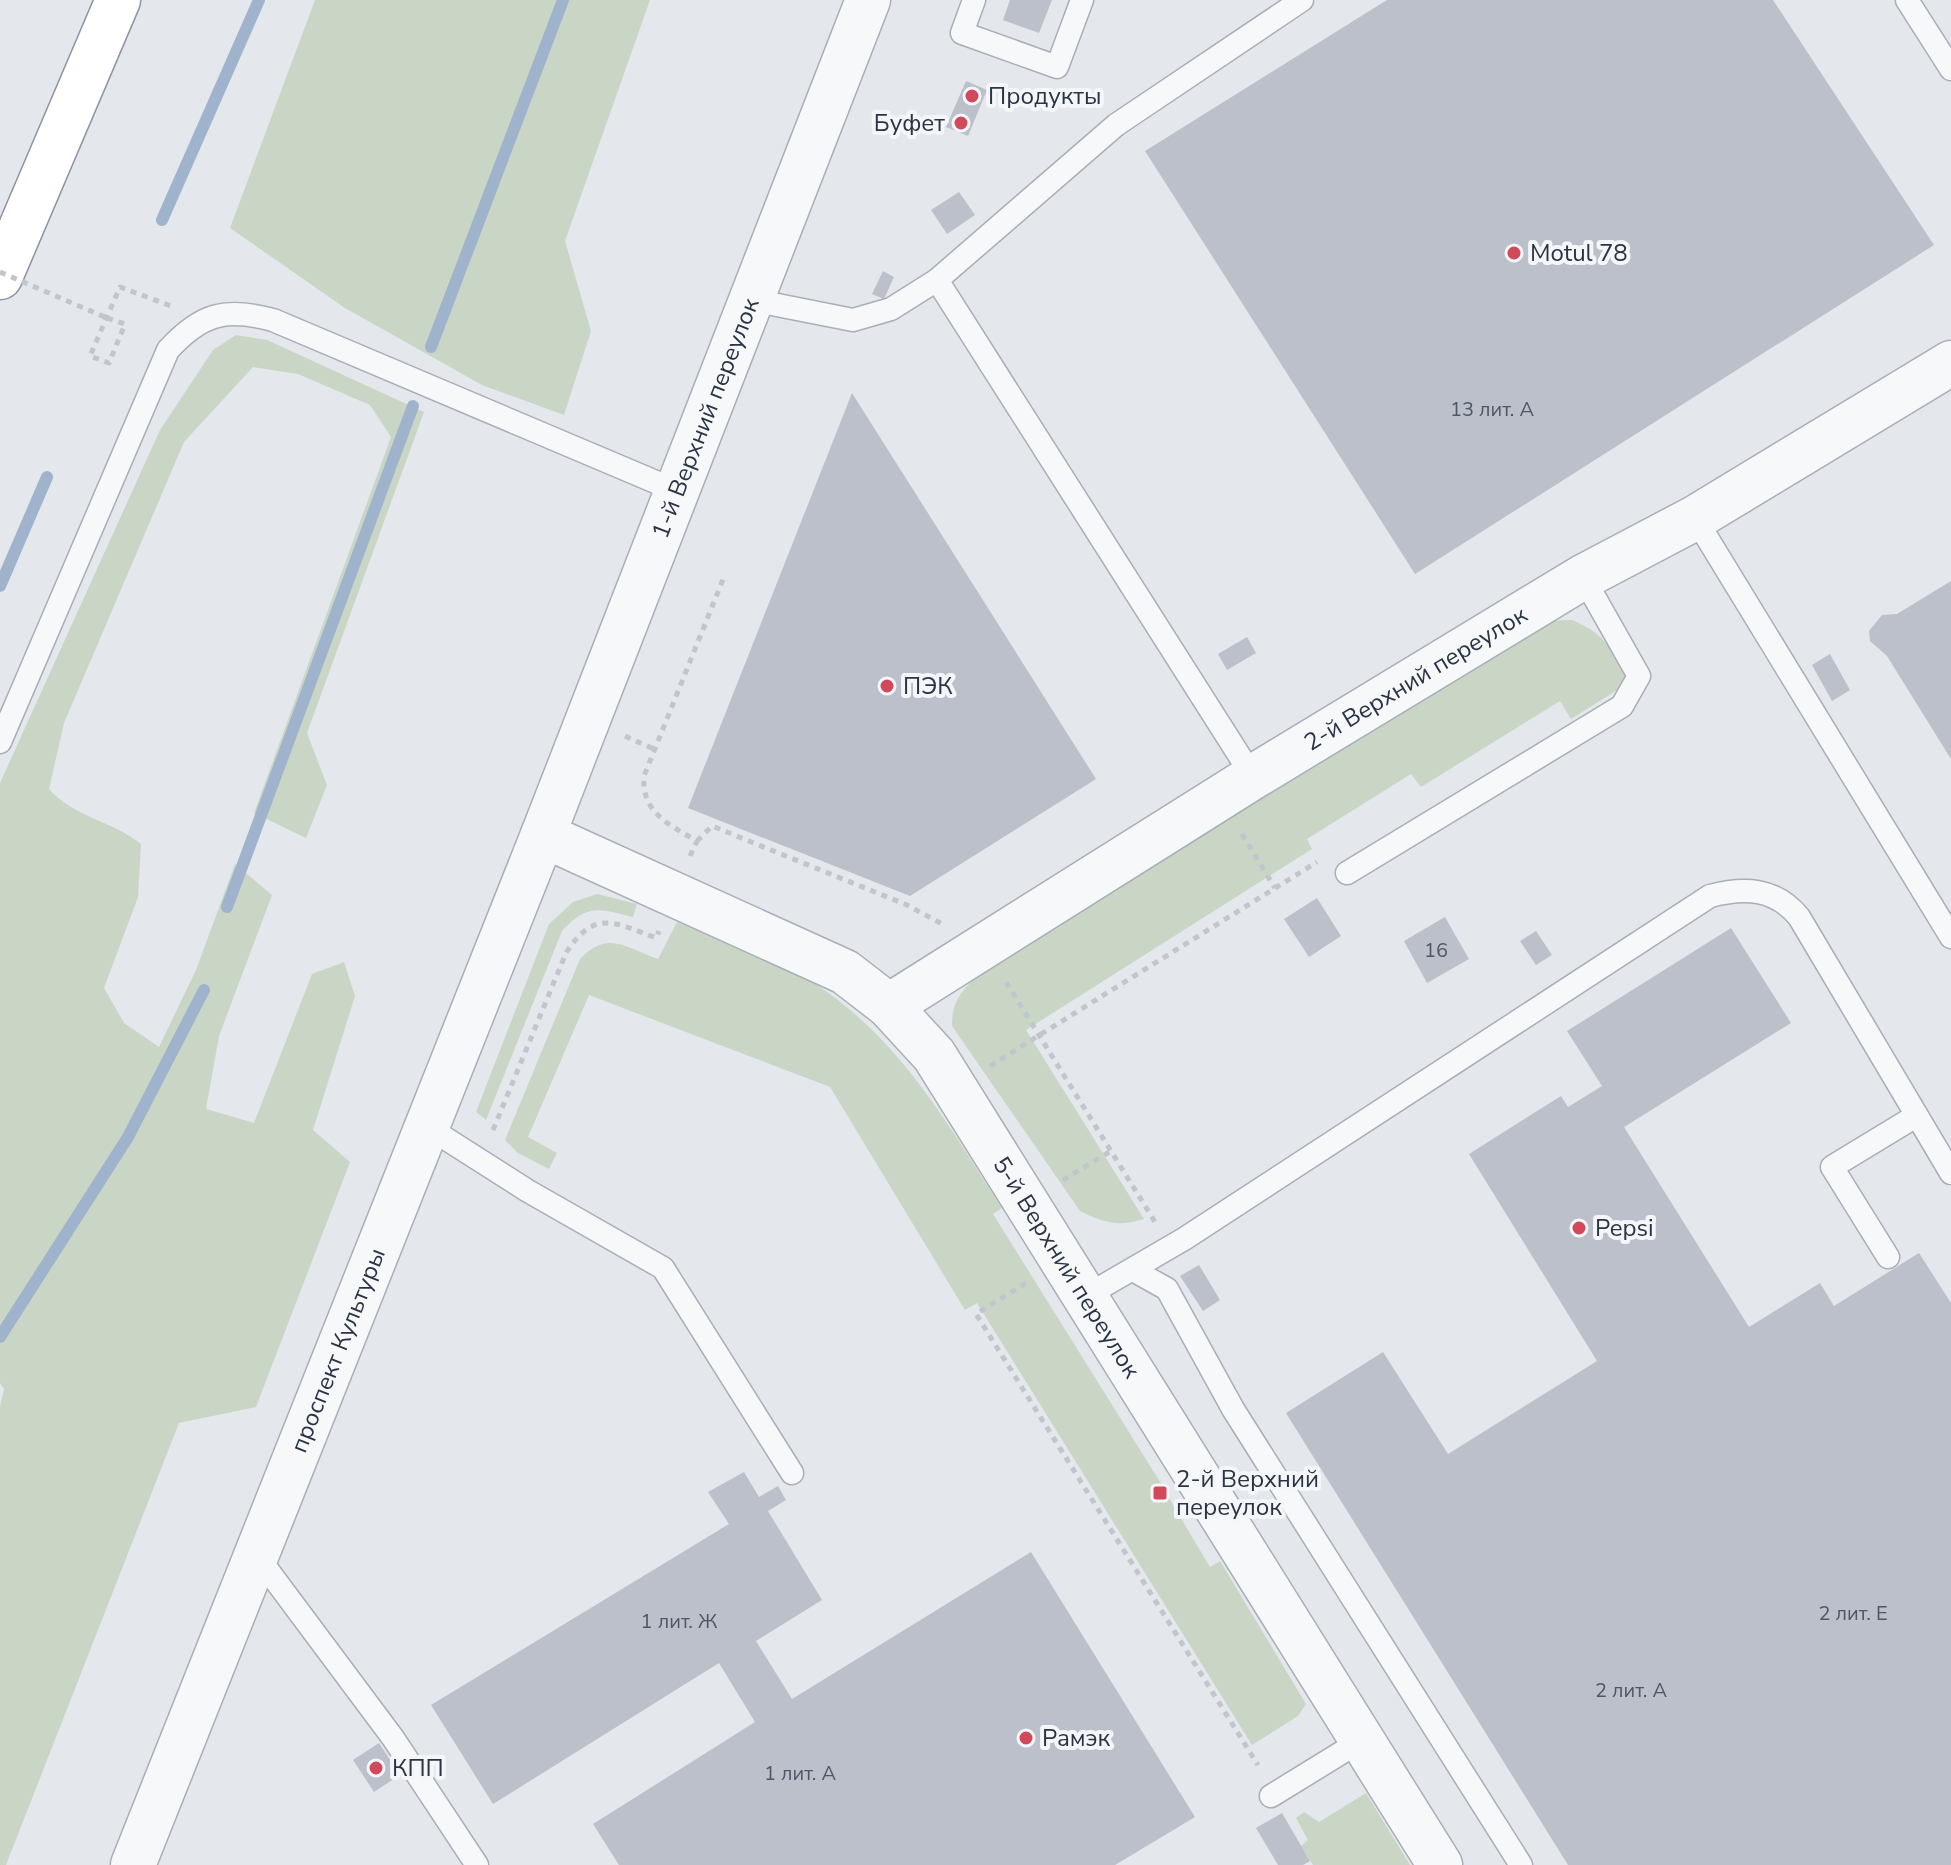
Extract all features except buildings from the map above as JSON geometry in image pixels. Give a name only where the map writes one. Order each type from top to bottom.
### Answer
[{"type":"highway","points":[[0,274],[118,0]]},
{"type":"street","name":"1-й Верхний переулок","points":[[543,835],[868,0]]},
{"type":"street","name":"2-й Верхний переулок","points":[[889,1006],[1236,787],[1583,577],[1695,518],[1951,363]]},
{"type":"street","name":"5-й Верхний переулок","points":[[543,835],[845,972],[889,1006],[934,1055],[1440,1865]]},
{"type":"street","name":"проспект Культуры","points":[[133,1865],[543,835]]},
{"type":"lane","points":[[974,0],[962,33],[1057,67],[1082,0]]},
{"type":"lane","points":[[752,300],[853,320],[891,309],[937,280],[1116,125],[1302,0]]},
{"type":"lane","points":[[1907,0],[1951,69]]},
{"type":"lane","points":[[937,280],[1236,787]]},
{"type":"lane","points":[[0,742],[168,350],[188,328],[204,319],[242,312],[273,320],[677,491]]},
{"type":"lane","points":[[1695,518],[1951,937]]},
{"type":"lane","points":[[1347,873],[1622,706],[1632,694],[1639,676],[1583,577]]},
{"type":"lane","points":[[1086,1296],[1170,1247],[1710,896],[1729,891],[1749,890],[1771,894],[1786,902],[1799,917],[1951,1173]]},
{"type":"lane","points":[[1888,1257],[1832,1167],[1916,1116]]},
{"type":"lane","points":[[426,1126],[528,1191],[663,1268],[792,1473]]},
{"type":"lane","points":[[1133,1270],[1167,1289],[1233,1409],[1521,1865]]},
{"type":"lane","points":[[258,1557],[393,1738],[477,1865]]},
{"type":"lane","points":[[1273,1795],[1362,1740]]},
{"type":"path","points":[[0,274],[107,318],[125,324],[109,363],[90,356],[120,287],[157,301]]},
{"type":"path","points":[[624,736],[654,749]]},
{"type":"path","points":[[1236,787],[1275,888]]},
{"type":"path","points":[[697,841],[712,826],[907,905],[984,946],[1170,1247]]},
{"type":"path","points":[[954,1087],[1040,1037],[1316,862],[1347,873]]},
{"type":"path","points":[[1063,1180],[1111,1151]]},
{"type":"path","points":[[1037,1277],[976,1314],[1273,1795]]},
{"type":"green space","points":[[315,0],[650,0],[565,241],[591,331],[564,415],[482,385],[345,308],[230,228]]},
{"type":"green space","points":[[236,335],[267,340],[424,412],[307,733],[327,785],[306,838],[254,813],[391,437],[370,405],[298,374],[253,367],[184,442],[64,723],[49,789],[70,806],[141,844],[138,897],[104,988],[124,1023],[159,1047],[196,970],[235,864],[272,895],[219,1036],[206,1109],[254,1123],[312,974],[344,962],[355,996],[313,1130],[350,1162],[256,1407],[179,1423],[6,1865],[0,1865],[0,1407],[4,1389],[0,1383],[0,783],[160,430],[213,350]]},
{"type":"green space","points":[[1572,620],[1601,638],[1630,682],[1571,719],[1560,701],[1421,787],[1411,774],[1307,839],[1312,849],[1026,1030],[1144,1219],[1111,1222],[1080,1211],[952,1026],[956,1002],[963,990],[981,973],[1543,621]]},
{"type":"green space","points":[[597,894],[637,904],[633,917],[594,910],[579,916],[562,931],[486,1120],[476,1112],[549,924],[573,902]]},
{"type":"green space","points":[[677,922],[763,956],[811,981],[871,1028],[919,1084],[1002,1208],[993,1214],[1162,1485],[1152,1492],[1158,1503],[1169,1498],[1210,1567],[1220,1561],[1306,1704],[1298,1716],[1252,1745],[977,1303],[965,1310],[830,1087],[589,995],[528,1137],[557,1153],[549,1169],[518,1153],[505,1140],[580,959],[590,950],[608,943],[626,946],[658,959]]},
{"type":"green space","points":[[1366,1793],[1410,1865],[1313,1865],[1301,1846],[1308,1840],[1296,1818],[1304,1812],[1319,1822]]},
{"type":"waterway","points":[[162,220],[259,0]]},
{"type":"waterway","points":[[431,347],[563,0]]},
{"type":"waterway","points":[[227,907],[413,406]]},
{"type":"waterway","points":[[0,586],[47,477]]},
{"type":"waterway","points":[[0,1337],[128,1137],[204,990]]},
{"type":"place","name":"Продукты","points":[[972,96]]},
{"type":"place","name":"Буфет","points":[[961,123]]},
{"type":"place","name":"Motul 78","points":[[1514,253]]},
{"type":"place","name":"ПЭК","points":[[887,686]]},
{"type":"place","name":"Pepsi","points":[[1579,1228]]},
{"type":"place","name":"2-й Верхний переулок","points":[[1160,1493]]},
{"type":"place","name":"Рамэк","points":[[1026,1738]]},
{"type":"place","name":"КПП","points":[[376,1768]]}]
